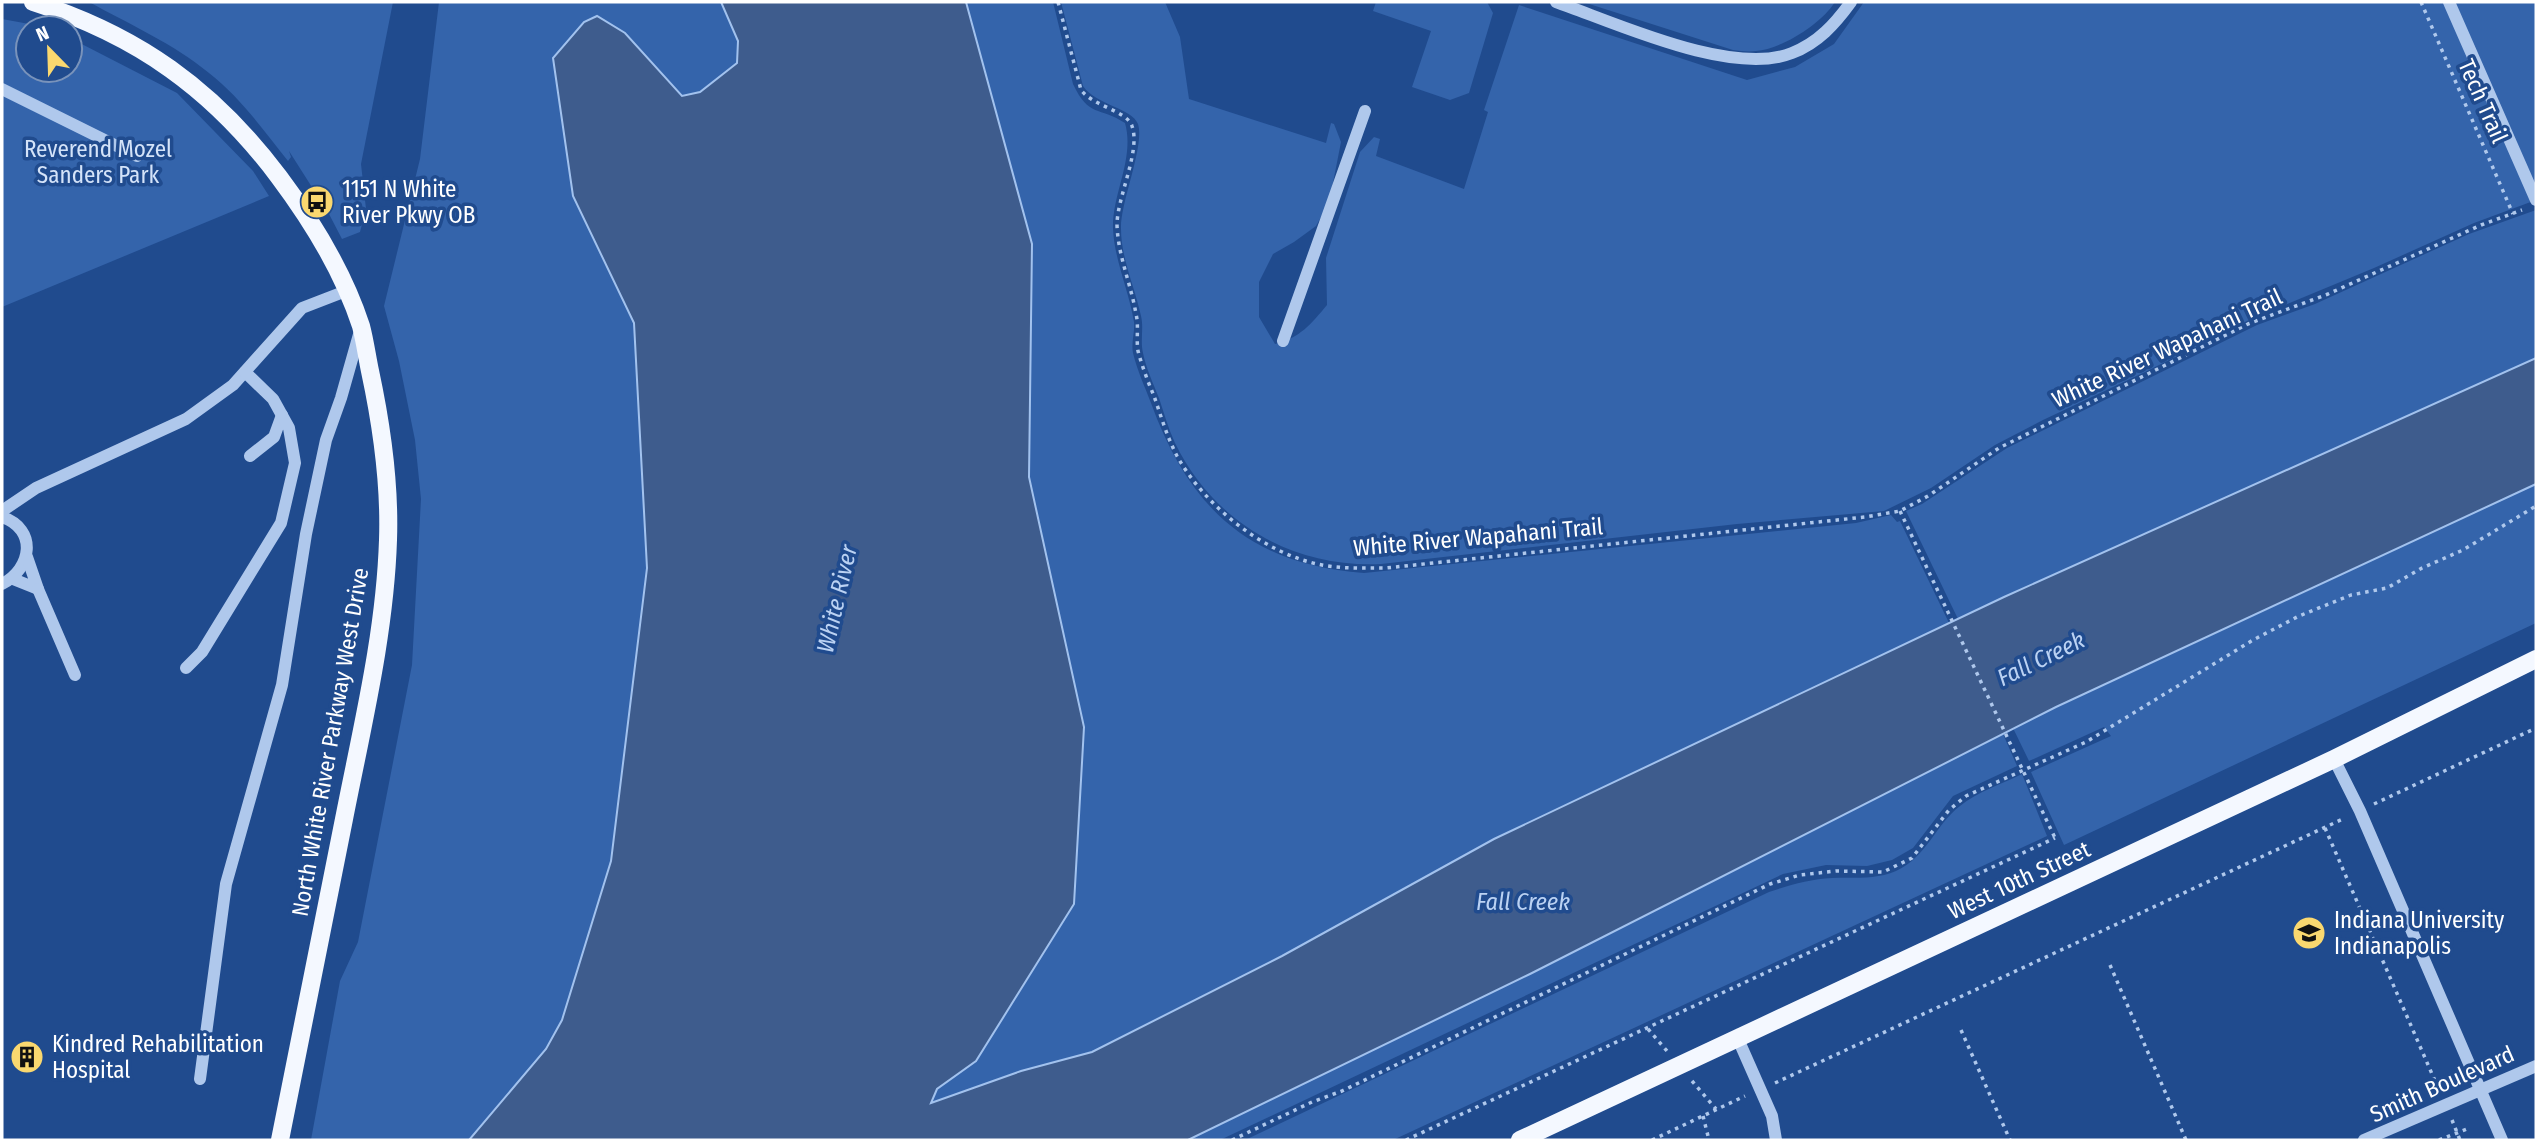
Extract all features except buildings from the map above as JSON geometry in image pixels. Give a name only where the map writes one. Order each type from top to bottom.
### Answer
[{"type":"main road","name":"North White River Parkway West Drive","points":[[33,2],[91,23],[139,48],[176,72],[219,107],[252,142],[293,198],[322,244],[361,327],[388,476],[386,572],[372,674],[279,1140]]},
{"type":"main road","name":"West 10th Street","points":[[1520,1140],[2334,759],[2536,659]]},
{"type":"street","points":[[1556,2],[1690,49],[1733,59],[1763,60],[1793,53],[1831,29],[1851,2]]},
{"type":"street","points":[[2449,2],[2536,200]]},
{"type":"street","points":[[2,89],[137,156]]},
{"type":"street","points":[[1283,341],[1365,110]]},
{"type":"street","points":[[75,675],[38,589],[27,557],[25,540],[20,529],[6,514],[36,488],[186,419],[233,385],[303,308],[346,291]]},
{"type":"street","points":[[200,1079],[226,884],[282,684],[306,534],[326,440],[361,327]]},
{"type":"street","points":[[186,668],[202,652],[281,523],[295,463],[289,428],[282,415],[273,399],[245,372]]},
{"type":"street","points":[[250,456],[274,437],[282,415]]},
{"type":"street","points":[[7,581],[22,568],[27,557]]},
{"type":"street","points":[[7,581],[38,589]]},
{"type":"street","points":[[2334,759],[2360,811],[2502,1140]]},
{"type":"street","points":[[1738,1039],[1772,1116],[1776,1140]]},
{"type":"street","name":"Smith Boulevard","points":[[2364,1140],[2536,1066]]},
{"type":"path","name":"White River Wapahani Trail","points":[[1058,2],[1081,90],[1088,100],[1122,115],[1131,123],[1134,134],[1117,222],[1119,242],[1137,315],[1138,349],[1166,433],[1189,475],[1228,519],[1287,553],[1321,565],[1386,568],[1900,511],[1928,496],[1999,448],[2248,324],[2328,294],[2481,225],[2525,209]]},
{"type":"path","name":"Tech Trail","points":[[2421,2],[2513,214]]},
{"type":"path","points":[[1232,1140],[1312,1102],[1342,1091],[1770,884],[1800,875],[1836,871],[1883,872],[1912,858],[1949,810],[1966,796],[2086,742],[2253,639],[2351,595],[2387,588],[2422,568],[2463,551],[2536,506]]},
{"type":"path","points":[[1406,1140],[2055,838],[1900,511]]},
{"type":"path","points":[[2394,794],[2536,728]]},
{"type":"path","points":[[1802,1071],[2325,828],[2460,1140]]},
{"type":"path","points":[[2110,965],[2186,1140]]},
{"type":"path","points":[[1961,1030],[2010,1140]]},
{"type":"path","points":[[1652,1140],[1716,1109]]},
{"type":"path","points":[[1703,1116],[1709,1140]]},
{"type":"path","points":[[2440,1140],[2466,1129]]},
{"type":"green space","points":[[89,2],[393,2],[361,164],[366,209],[360,232],[342,239],[289,151],[291,157],[288,161],[220,82],[166,44]]},
{"type":"green space","points":[[439,2],[721,2],[738,41],[737,63],[700,93],[682,96],[662,75],[573,196],[634,323],[647,568],[611,861],[562,1020],[546,1049],[469,1140],[311,1140],[340,981],[358,942],[412,665],[421,499],[415,440],[399,361],[384,306],[420,159]]},
{"type":"green space","points":[[966,2],[1053,2],[1073,84],[1079,95],[1090,107],[1125,123],[1127,149],[1113,228],[1134,322],[1133,349],[1137,366],[1166,440],[1184,473],[1205,501],[1229,524],[1257,543],[1288,558],[1324,568],[1364,573],[1856,523],[1891,515],[1897,522],[1900,521],[1949,623],[1494,839],[1282,956],[1092,1052],[1021,1071],[930,1103],[937,1089],[976,1061],[1084,727],[1029,477],[1032,244]]},
{"type":"green space","points":[[1061,2],[1165,2],[1180,37],[1189,99],[1326,143],[1331,123],[1334,124],[1341,142],[1329,203],[1316,226],[1273,254],[1259,282],[1259,317],[1275,344],[1298,334],[1327,305],[1326,258],[1360,152],[1374,137],[1380,139],[1376,156],[1464,189],[1488,112],[1484,110],[1519,5],[1747,80],[1795,67],[1834,44],[1864,2],[2536,2],[2536,200],[2474,223],[2249,320],[1995,445],[1931,488],[1884,511],[1737,524],[1381,564],[1348,563],[1287,549],[1234,517],[1211,496],[1191,471],[1175,443],[1144,359],[1141,316],[1122,240],[1122,218],[1138,146],[1138,124],[1129,114],[1096,98],[1083,86]]},
{"type":"green space","points":[[1376,2],[1487,2],[1493,13],[1469,93],[1450,100],[1412,87],[1431,31],[1373,11]]},
{"type":"green space","points":[[1583,2],[1835,2],[1820,19],[1800,34],[1777,46],[1750,51],[1733,50]]},
{"type":"green space","name":"Reverend Mozel Sanders Park","points":[[2,19],[14,21],[14,84],[84,84],[84,45],[177,93],[253,171],[269,196],[2,307]]},
{"type":"green space","points":[[2536,210],[2536,358],[1958,619],[1906,511],[1922,504],[2007,448],[2257,325],[2315,304],[2469,234]]},
{"type":"green space","points":[[2536,484],[2536,623],[2064,845],[2031,772],[2111,736],[2104,727],[2029,761],[2013,728]]},
{"type":"green space","points":[[2003,734],[2017,766],[1953,796],[1913,848],[1892,860],[1867,866],[1826,865],[1783,874],[1220,1140],[1188,1140],[1530,974]]},
{"type":"green space","points":[[2022,774],[2047,836],[1393,1140],[1245,1140],[1769,892],[1816,880],[1872,877],[1896,871],[1916,857],[1960,806],[1982,792]]},
{"type":"water","points":[[721,2],[966,2],[1032,244],[1029,477],[1084,727],[1074,904],[976,1061],[937,1089],[931,1103],[1021,1071],[1092,1052],[1282,956],[1494,839],[2004,597],[2536,358],[2536,484],[2056,707],[1530,974],[1188,1140],[469,1140],[546,1049],[562,1020],[611,861],[647,568],[634,323],[573,196],[553,58],[584,22],[597,16],[625,33],[682,96],[700,92],[737,63],[738,41]]},
{"type":"place","name":"1151 N White River Pkwy OB","points":[[317,202]]},
{"type":"place","name":"Indiana University Indianapolis","points":[[2309,933]]},
{"type":"place","name":"Kindred Rehabilitation Hospital","points":[[27,1057]]},
{"type":"water label","name":"White River","points":[[837,599]]},
{"type":"water label","name":"Fall Creek","points":[[2041,659]]},
{"type":"water label","name":"Fall Creek","points":[[1523,902]]}]
